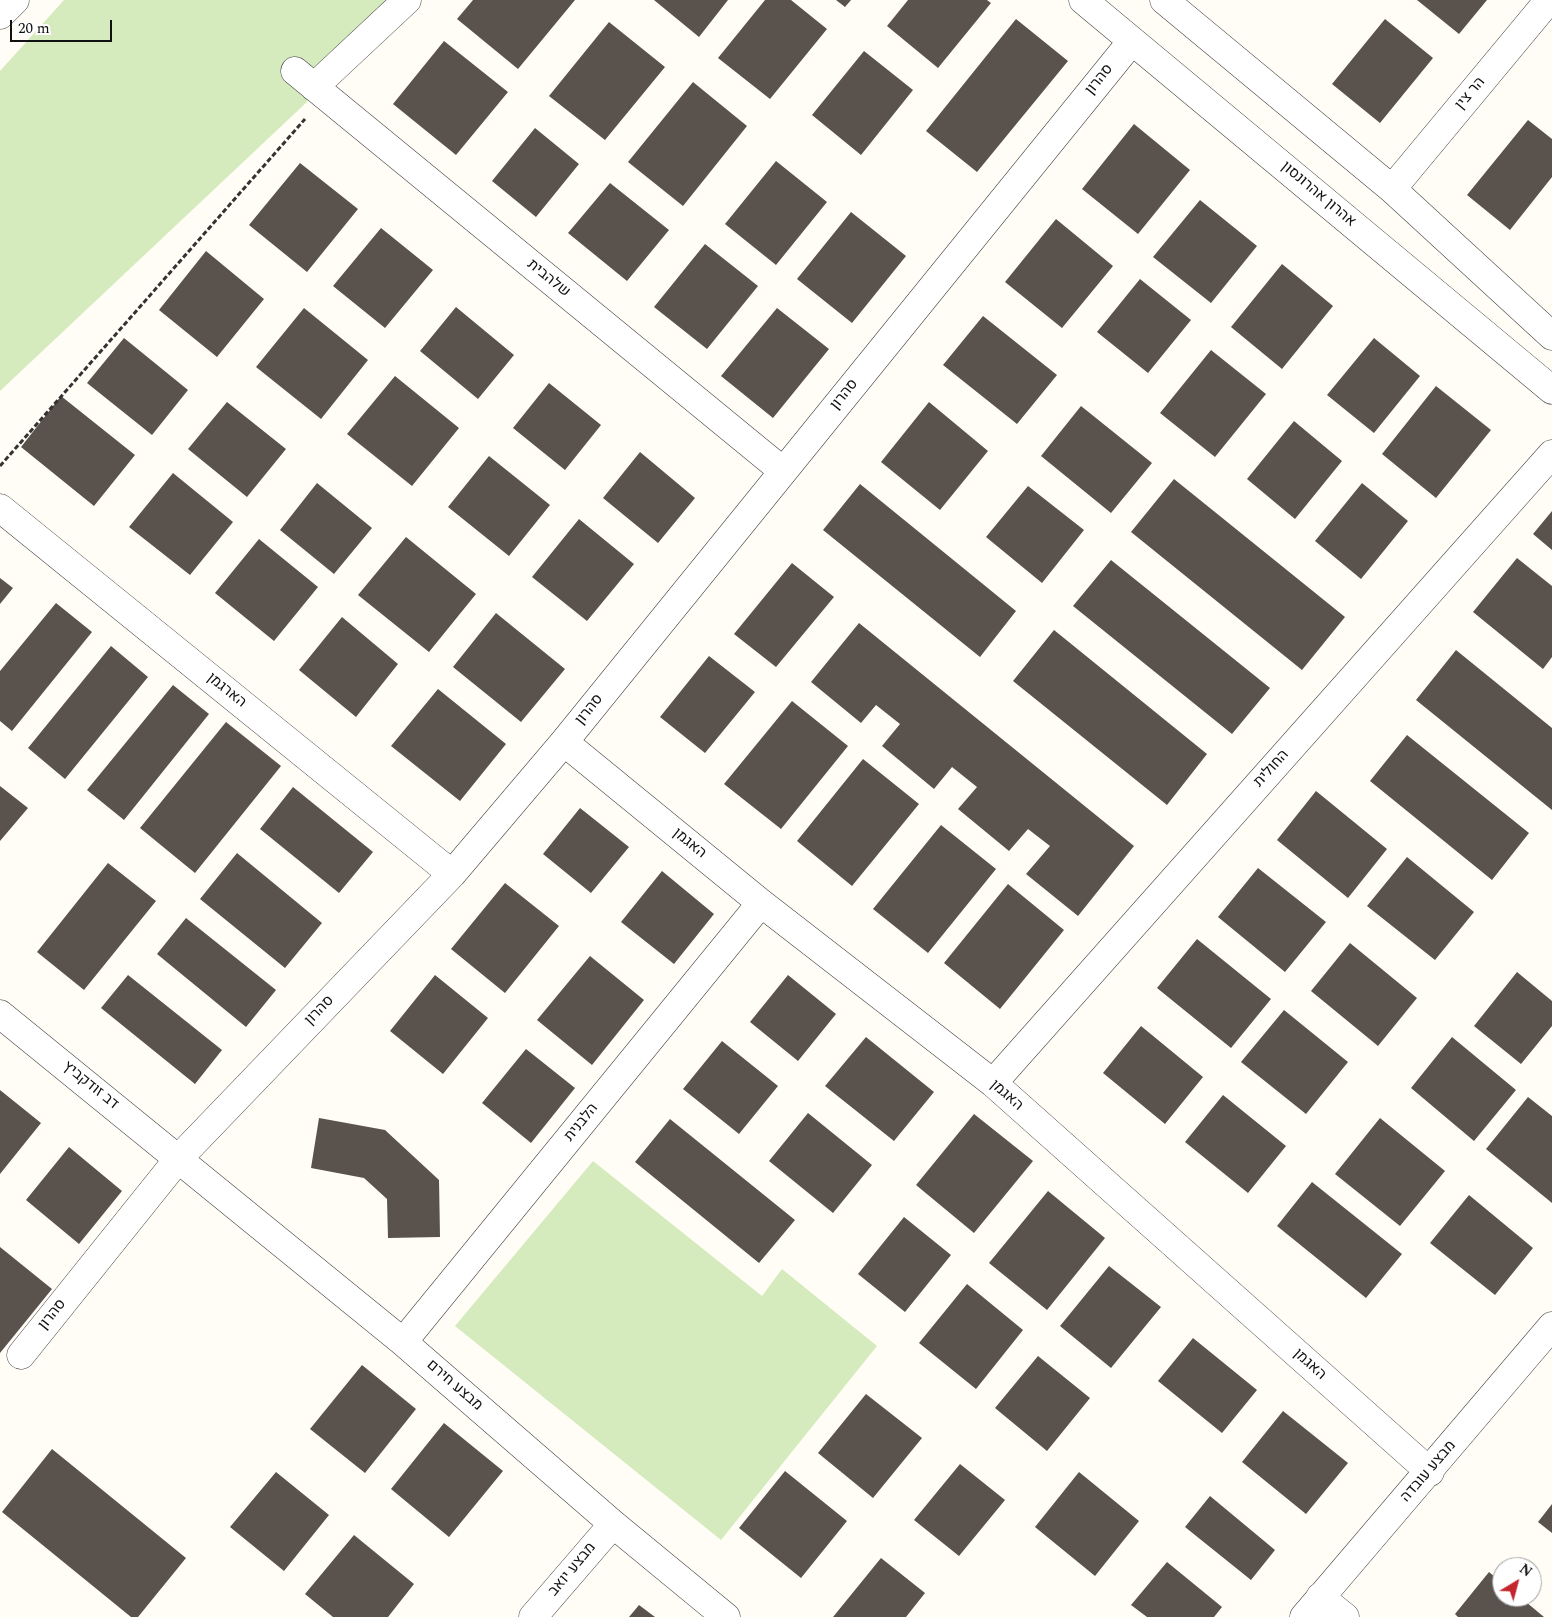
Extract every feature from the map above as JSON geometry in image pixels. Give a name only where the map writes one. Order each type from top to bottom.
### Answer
[{"type":"street","points":[[0,15],[15,0]]},
{"type":"street","points":[[311,85],[407,0]]},
{"type":"street","name":"אהרון אהרונסון","points":[[1083,0],[1552,390]]},
{"type":"street","points":[[1164,0],[1392,189],[1552,336]]},
{"type":"street","name":"הר צין","points":[[1392,189],[1549,0]]},
{"type":"street","name":"סהרון","points":[[21,1355],[179,1158],[452,874],[564,742],[1132,41]]},
{"type":"street","name":"שלהבית","points":[[311,85],[783,471]]},
{"type":"street","name":"החולית","points":[[992,1083],[1552,454]]},
{"type":"street","name":"הארגמן","points":[[0,508],[452,874]]},
{"type":"street","name":"האגמן","points":[[564,742],[761,903],[992,1083],[1430,1472]]},
{"type":"street","name":"הלבנית","points":[[404,1342],[761,903]]},
{"type":"street","name":"דב זודקביץ","points":[[0,1014],[179,1158]]},
{"type":"street","name":"מבצע חירם","points":[[179,1158],[404,1342],[613,1524],[726,1617]]},
{"type":"street","name":"מבצע עובדה","points":[[1312,1607],[1430,1472],[1552,1326]]},
{"type":"street","name":"מבצע יואב","points":[[534,1617],[613,1524]]},
{"type":"street","points":[[1312,1607],[1345,1617]]},
{"type":"path","points":[[0,466],[311,85]]},
{"type":"green space","points":[[64,0],[391,0],[296,90],[308,101],[0,391],[0,71]]},
{"type":"green space","points":[[593,1161],[762,1296],[782,1269],[877,1346],[721,1540],[455,1326]]},
{"type":"building","points":[[473,0],[575,0],[518,69],[457,19]]},
{"type":"building","points":[[654,0],[728,0],[699,37]]},
{"type":"building","points":[[765,0],[791,0],[827,29],[770,99],[718,58]]},
{"type":"building","points":[[836,0],[851,0],[845,7]]},
{"type":"building","points":[[908,0],[987,0],[991,3],[938,68],[887,26]]},
{"type":"building","points":[[1417,0],[1487,0],[1459,34]]},
{"type":"building","points":[[1016,19],[1068,61],[977,172],[926,131]]},
{"type":"building","points":[[1385,19],[1433,58],[1380,123],[1332,84]]},
{"type":"building","points":[[609,22],[665,67],[605,140],[549,96]]},
{"type":"building","points":[[444,41],[508,92],[456,155],[393,104]]},
{"type":"building","points":[[864,51],[913,90],[861,155],[812,115]]},
{"type":"building","points":[[693,82],[747,126],[683,206],[628,162]]},
{"type":"building","points":[[1528,120],[1552,139],[1552,177],[1510,230],[1467,195]]},
{"type":"building","points":[[1134,124],[1190,170],[1138,234],[1082,189]]},
{"type":"building","points":[[535,128],[579,164],[536,217],[492,181]]},
{"type":"building","points":[[776,161],[827,202],[776,265],[725,224]]},
{"type":"building","points":[[300,163],[358,209],[307,272],[249,225]]},
{"type":"building","points":[[610,183],[669,230],[627,281],[568,233]]},
{"type":"building","points":[[1200,200],[1257,246],[1211,303],[1153,257]]},
{"type":"building","points":[[851,212],[906,256],[852,323],[797,279]]},
{"type":"building","points":[[1056,219],[1113,266],[1062,328],[1005,282]]},
{"type":"building","points":[[381,228],[433,270],[385,328],[333,286]]},
{"type":"building","points":[[705,244],[758,286],[707,349],[654,307]]},
{"type":"building","points":[[206,251],[264,299],[217,357],[159,310]]},
{"type":"building","points":[[1282,264],[1333,306],[1282,369],[1231,327]]},
{"type":"building","points":[[1140,279],[1191,320],[1148,373],[1097,332]]},
{"type":"building","points":[[456,307],[514,355],[478,399],[420,351]]},
{"type":"building","points":[[304,308],[368,360],[321,419],[256,367]]},
{"type":"building","points":[[777,308],[829,349],[773,418],[721,376]]},
{"type":"building","points":[[983,316],[1057,375],[1017,424],[943,365]]},
{"type":"building","points":[[124,338],[188,390],[152,435],[87,383]]},
{"type":"building","points":[[1374,338],[1420,376],[1374,433],[1327,395]]},
{"type":"building","points":[[1211,350],[1266,394],[1215,457],[1160,413]]},
{"type":"building","points":[[395,376],[459,428],[412,486],[347,434]]},
{"type":"building","points":[[549,383],[601,425],[565,470],[513,428]]},
{"type":"building","points":[[1436,386],[1491,430],[1436,498],[1382,454]]},
{"type":"building","points":[[61,396],[135,455],[94,506],[21,447]]},
{"type":"building","points":[[227,402],[286,449],[247,497],[188,449]]},
{"type":"building","points":[[929,402],[988,451],[940,510],[881,462]]},
{"type":"building","points":[[1081,406],[1152,463],[1111,513],[1041,456]]},
{"type":"building","points":[[1294,421],[1342,461],[1295,519],[1247,479]]},
{"type":"building","points":[[640,452],[695,498],[658,543],[603,498]]},
{"type":"building","points":[[489,456],[550,505],[509,556],[448,507]]},
{"type":"building","points":[[173,473],[233,522],[190,575],[129,527]]},
{"type":"building","points":[[1174,479],[1345,617],[1302,670],[1131,532]]},
{"type":"building","points":[[317,483],[372,528],[334,574],[280,530]]},
{"type":"building","points":[[1362,483],[1408,521],[1361,579],[1315,541]]},
{"type":"building","points":[[860,484],[1016,611],[980,657],[823,530]]},
{"type":"building","points":[[1028,486],[1084,530],[1042,583],[986,537]]},
{"type":"building","points":[[1552,511],[1552,550],[1533,534]]},
{"type":"building","points":[[579,519],[634,564],[587,621],[532,577]]},
{"type":"building","points":[[406,537],[476,594],[429,652],[358,595]]},
{"type":"building","points":[[259,539],[318,587],[274,641],[215,593]]},
{"type":"building","points":[[1517,558],[1552,586],[1552,657],[1543,669],[1473,612]]},
{"type":"building","points":[[1111,560],[1270,688],[1232,734],[1073,606]]},
{"type":"building","points":[[792,563],[834,597],[776,667],[734,634]]},
{"type":"building","points":[[0,578],[13,588],[0,604]]},
{"type":"building","points":[[56,603],[92,632],[12,731],[0,721],[0,671]]},
{"type":"building","points":[[496,613],[565,669],[521,722],[453,667]]},
{"type":"building","points":[[342,617],[398,664],[356,717],[299,670]]},
{"type":"building","points":[[859,623],[1134,846],[1078,916],[1026,874],[1050,846],[1028,829],[1009,851],[958,809],[977,787],[952,767],[934,789],[882,746],[900,724],[876,705],[861,723],[811,682]]},
{"type":"building","points":[[1054,630],[1207,754],[1167,805],[1013,681]]},
{"type":"building","points":[[111,646],[148,677],[65,779],[28,748]]},
{"type":"building","points":[[1456,650],[1552,728],[1552,810],[1416,700]]},
{"type":"building","points":[[709,656],[755,692],[705,753],[660,717]]},
{"type":"building","points":[[173,685],[209,714],[124,820],[87,790]]},
{"type":"building","points":[[438,689],[506,744],[460,801],[391,746]]},
{"type":"building","points":[[792,701],[848,746],[781,829],[724,784]]},
{"type":"building","points":[[226,722],[281,766],[195,873],[140,828]]},
{"type":"building","points":[[1407,735],[1529,833],[1492,880],[1370,781]]},
{"type":"building","points":[[863,759],[919,804],[852,886],[797,841]]},
{"type":"building","points":[[0,786],[28,808],[0,841]]},
{"type":"building","points":[[293,787],[373,852],[339,893],[260,829]]},
{"type":"building","points":[[1316,791],[1387,849],[1348,898],[1277,840]]},
{"type":"building","points":[[580,808],[629,847],[591,893],[543,854]]},
{"type":"building","points":[[941,825],[996,869],[928,953],[873,909]]},
{"type":"building","points":[[237,853],[322,923],[285,968],[200,899]]},
{"type":"building","points":[[1407,857],[1474,912],[1435,960],[1367,906]]},
{"type":"building","points":[[108,863],[156,901],[84,990],[37,952]]},
{"type":"building","points":[[1258,868],[1326,922],[1285,972],[1218,917]]},
{"type":"building","points":[[662,871],[714,914],[674,964],[621,922]]},
{"type":"building","points":[[505,883],[559,926],[505,993],[451,949]]},
{"type":"building","points":[[1008,884],[1064,930],[1000,1009],[944,963]]},
{"type":"building","points":[[186,918],[276,990],[246,1027],[157,954]]},
{"type":"building","points":[[1197,939],[1271,999],[1231,1048],[1157,988]]},
{"type":"building","points":[[1350,943],[1417,998],[1378,1046],[1311,991]]},
{"type":"building","points":[[590,956],[644,1000],[592,1065],[537,1020]]},
{"type":"building","points":[[1517,972],[1552,1001],[1552,1026],[1521,1064],[1474,1026]]},
{"type":"building","points":[[128,975],[222,1050],[195,1084],[101,1008]]},
{"type":"building","points":[[435,975],[488,1018],[443,1074],[390,1031]]},
{"type":"building","points":[[788,975],[836,1014],[798,1061],[750,1022]]},
{"type":"building","points":[[1284,1010],[1348,1062],[1306,1114],[1241,1062]]},
{"type":"building","points":[[1141,1026],[1203,1077],[1165,1124],[1103,1073]]},
{"type":"building","points":[[866,1037],[934,1092],[894,1141],[825,1086]]},
{"type":"building","points":[[1452,1037],[1516,1090],[1474,1141],[1411,1088]]},
{"type":"building","points":[[722,1041],[778,1086],[739,1134],[683,1089]]},
{"type":"building","points":[[526,1049],[575,1088],[531,1143],[482,1103]]},
{"type":"building","points":[[0,1090],[41,1123],[0,1174]]},
{"type":"building","points":[[1223,1095],[1286,1146],[1248,1193],[1185,1142]]},
{"type":"building","points":[[1528,1097],[1552,1116],[1552,1203],[1486,1149]]},
{"type":"building","points":[[808,1113],[872,1165],[833,1213],[769,1161]]},
{"type":"building","points":[[974,1114],[1033,1161],[974,1233],[916,1185]]},
{"type":"building","points":[[319,1118],[385,1130],[439,1180],[440,1237],[388,1238],[387,1199],[364,1178],[311,1168]]},
{"type":"building","points":[[1380,1118],[1445,1171],[1400,1226],[1335,1174]]},
{"type":"building","points":[[670,1119],[795,1220],[759,1263],[635,1162]]},
{"type":"building","points":[[69,1147],[122,1191],[79,1244],[26,1200]]},
{"type":"building","points":[[1312,1182],[1402,1254],[1366,1298],[1277,1226]]},
{"type":"building","points":[[1048,1191],[1105,1238],[1047,1310],[989,1263]]},
{"type":"building","points":[[1469,1195],[1533,1248],[1495,1295],[1430,1243]]},
{"type":"building","points":[[904,1217],[951,1255],[905,1312],[858,1274]]},
{"type":"building","points":[[0,1247],[52,1289],[0,1353]]},
{"type":"building","points":[[1109,1266],[1161,1307],[1111,1368],[1060,1326]]},
{"type":"building","points":[[967,1284],[1023,1330],[976,1389],[919,1343]]},
{"type":"building","points":[[1193,1338],[1257,1390],[1222,1433],[1158,1381]]},
{"type":"building","points":[[1038,1356],[1090,1398],[1047,1451],[995,1408]]},
{"type":"building","points":[[362,1365],[416,1409],[365,1473],[310,1429]]},
{"type":"building","points":[[866,1394],[922,1438],[873,1498],[818,1453]]},
{"type":"building","points":[[1283,1411],[1348,1463],[1306,1514],[1242,1462]]},
{"type":"building","points":[[444,1423],[503,1471],[449,1537],[391,1489]]},
{"type":"building","points":[[52,1449],[186,1558],[138,1617],[131,1617],[2,1512]]},
{"type":"building","points":[[960,1464],[1005,1500],[959,1556],[914,1520]]},
{"type":"building","points":[[785,1471],[847,1521],[801,1578],[739,1528]]},
{"type":"building","points":[[276,1472],[329,1515],[284,1571],[230,1527]]},
{"type":"building","points":[[1079,1472],[1139,1521],[1095,1576],[1035,1527]]},
{"type":"building","points":[[1210,1496],[1275,1550],[1251,1580],[1185,1527]]},
{"type":"building","points":[[1552,1504],[1552,1533],[1538,1522]]},
{"type":"building","points":[[354,1535],[414,1584],[388,1617],[333,1617],[305,1594]]},
{"type":"building","points":[[881,1558],[925,1593],[906,1617],[833,1617]]},
{"type":"building","points":[[1167,1562],[1222,1607],[1214,1617],[1147,1617],[1131,1605]]},
{"type":"building","points":[[1489,1572],[1492,1575],[1492,1607],[1532,1607],[1544,1617],[1458,1617],[1455,1614]]},
{"type":"building","points":[[639,1605],[655,1617],[629,1617]]}]
